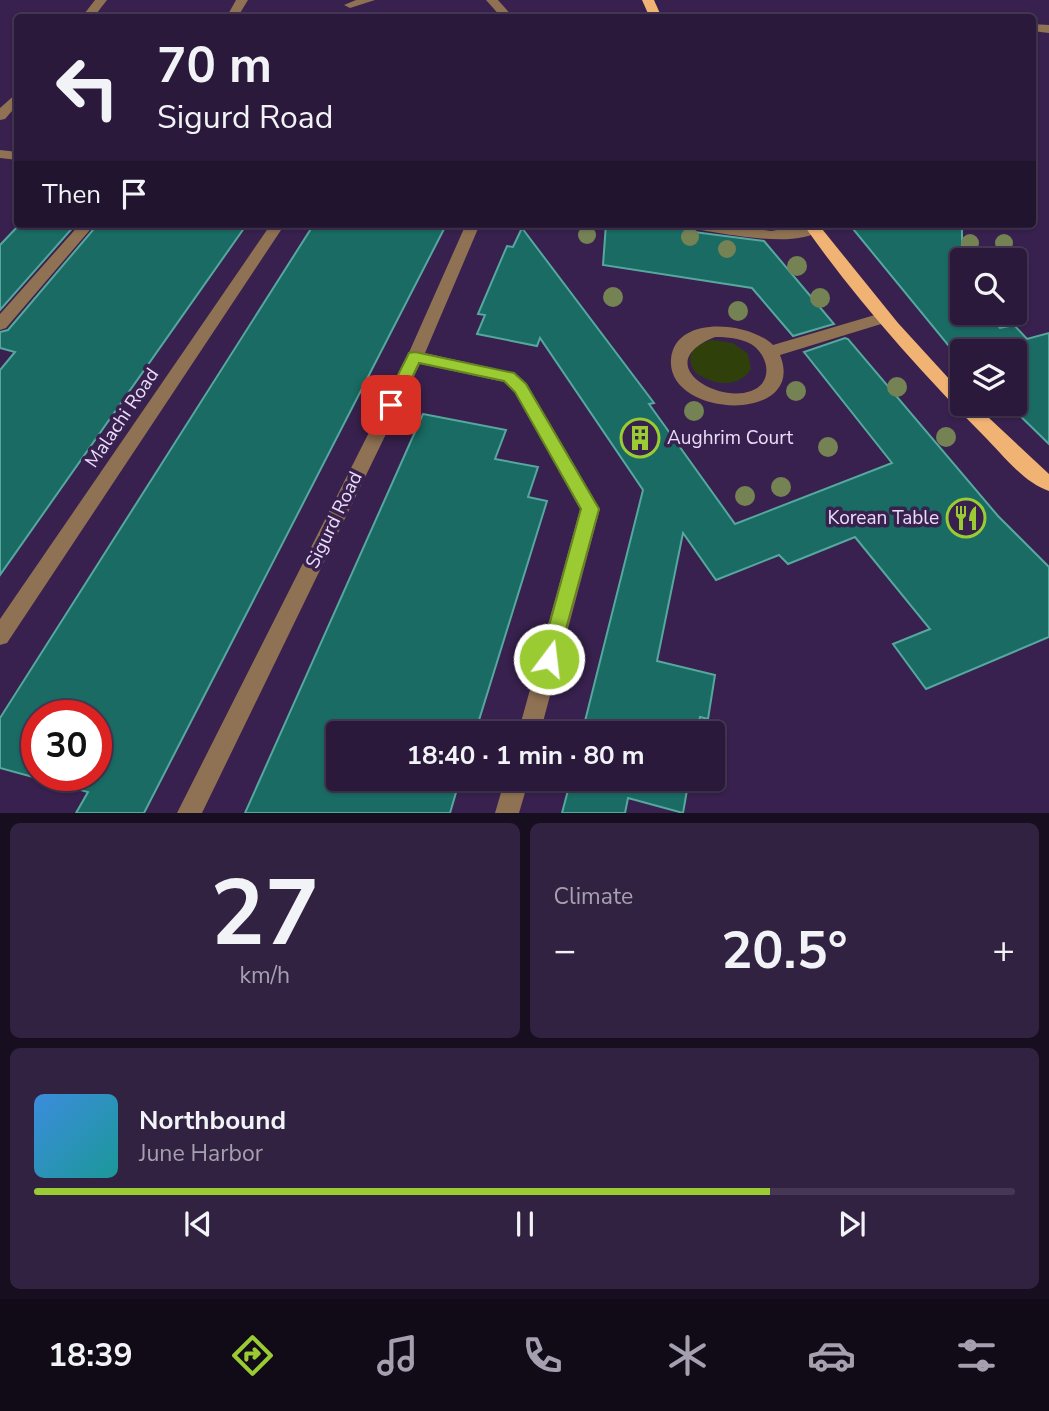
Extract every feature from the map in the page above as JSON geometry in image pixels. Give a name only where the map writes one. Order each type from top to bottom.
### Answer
[{"type":"main road","points":[[814,228],[885,317],[954,396],[1009,450],[1049,484]]},
{"type":"street","points":[[89,14],[101,0]]},
{"type":"street","points":[[350,5],[369,0]]},
{"type":"street","points":[[0,116],[14,100]]},
{"type":"street","points":[[0,324],[84,228]]},
{"type":"street","name":"Malachi Road","points":[[0,636],[275,228]]},
{"type":"street","name":"Sigurd Road","points":[[189,813],[415,357],[471,228]]},
{"type":"street","points":[[720,228],[771,236],[804,228]]},
{"type":"street","points":[[770,352],[885,317]]},
{"type":"street","points":[[713,331],[746,335],[760,342],[770,352],[776,363],[777,374],[772,384],[764,393],[735,400],[719,399],[690,386],[677,364],[679,352],[686,342],[713,331]]},
{"type":"street","points":[[415,357],[509,377],[521,388],[590,509],[532,721]]},
{"type":"street","points":[[508,813],[514,791]]},
{"type":"green space","points":[[712,340],[733,343],[748,354],[751,369],[746,375],[739,380],[725,383],[696,373],[690,356],[695,348]]},
{"type":"building","points":[[16,228],[72,228],[0,310],[0,245]]},
{"type":"building","points":[[95,228],[244,228],[0,575],[0,370],[15,352],[0,348],[0,332],[8,330]]},
{"type":"building","points":[[311,228],[444,229],[144,813],[76,813],[88,792],[84,791],[112,791],[112,700],[21,700],[21,774],[0,768],[0,718]]},
{"type":"building","points":[[522,228],[654,403],[649,404],[735,524],[892,463],[804,352],[848,339],[998,516],[1049,567],[1049,637],[926,689],[893,644],[930,629],[855,537],[788,564],[779,555],[716,580],[683,533],[657,661],[715,675],[708,719],[700,717],[699,721],[585,721],[643,490],[540,338],[537,346],[477,334],[485,315],[478,314],[507,246],[513,247]]},
{"type":"building","points":[[606,228],[689,228],[694,232],[764,241],[834,324],[793,336],[752,288],[603,265]]},
{"type":"building","points":[[852,228],[962,228],[962,248],[950,248],[950,325],[997,325],[1000,328],[1014,325],[1027,339],[950,339],[950,347]]},
{"type":"building","points":[[1049,333],[1049,444],[1020,416],[1027,416],[1027,339]]},
{"type":"building","points":[[423,414],[506,430],[495,459],[538,467],[528,497],[547,501],[479,721],[326,721],[326,791],[456,791],[450,813],[245,813]]},
{"type":"building","points":[[568,791],[687,791],[683,813],[628,798],[625,813],[562,813]]},
{"type":"place","name":"Aughrim Court","points":[[640,438]]},
{"type":"place","name":"Korean Table","points":[[966,518]]},
{"type":"route","points":[[391,405],[415,357],[509,377],[521,388],[590,509],[549,659]]}]
